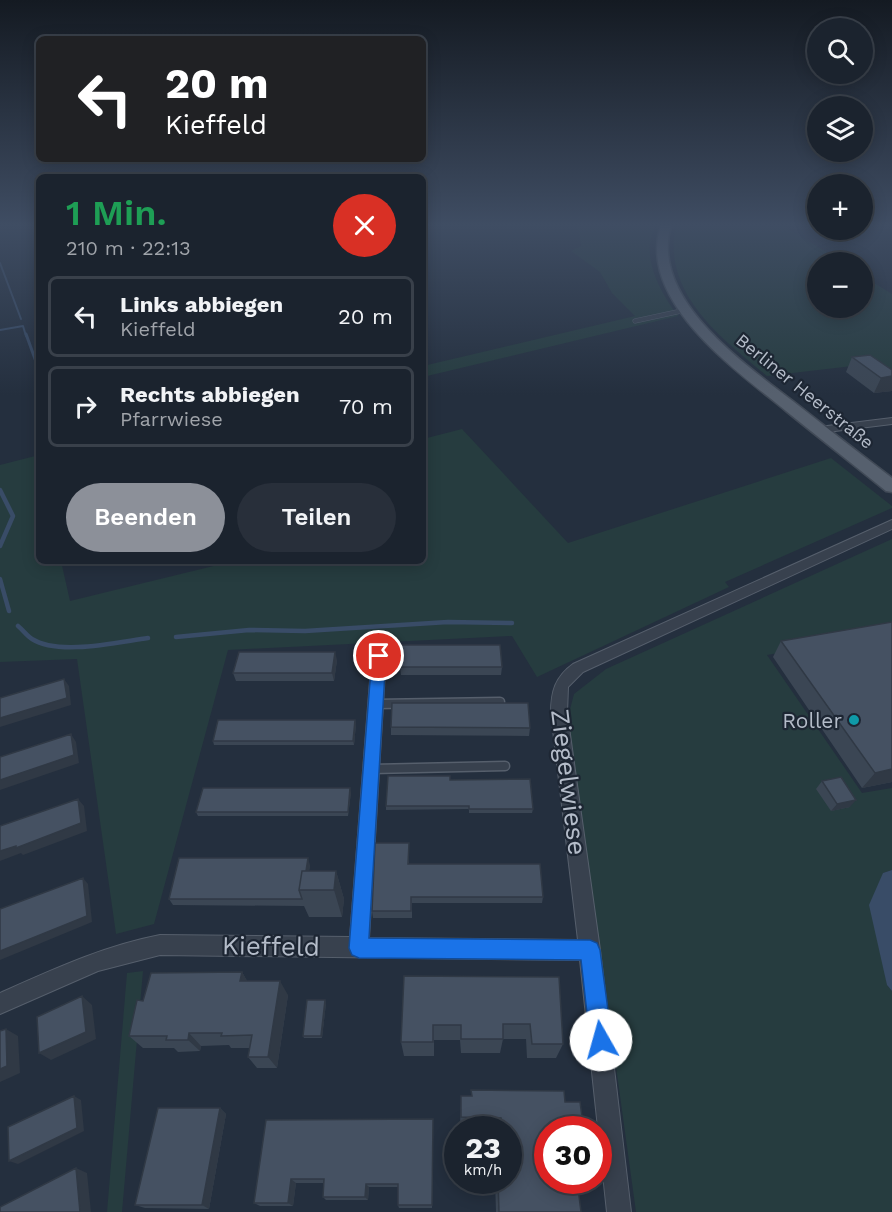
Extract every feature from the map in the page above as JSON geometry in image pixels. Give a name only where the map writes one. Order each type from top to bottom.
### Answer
[{"type":"main road","name":"Berliner Heerstraße","points":[[671,282],[686,310],[701,328],[751,376],[892,487]]},
{"type":"street","points":[[819,430],[892,421]]},
{"type":"street","name":"Ziegelwiese","points":[[619,1212],[590,950],[558,695],[565,678],[578,668],[892,524]]},
{"type":"street","points":[[359,948],[379,656]]},
{"type":"street","name":"Kieffeld","points":[[0,1004],[107,958],[139,948],[183,944],[590,950]]},
{"type":"lane","points":[[635,321],[686,310]]},
{"type":"lane","points":[[376,704],[500,702]]},
{"type":"lane","points":[[372,769],[505,766]]},
{"type":"green space","points":[[605,282],[658,282],[678,316],[426,376],[426,365],[635,316],[612,293]]},
{"type":"green space","points":[[681,282],[807,282],[807,318],[873,318],[873,282],[892,294],[892,388],[861,365],[767,376],[731,346],[699,312]]},
{"type":"green space","points":[[462,429],[568,543],[831,458],[892,508],[725,582],[729,587],[537,677],[512,636],[228,650],[154,924],[116,934],[77,659],[0,662],[0,465],[36,456],[36,564],[62,564],[70,601],[222,564],[426,564],[426,438]]},
{"type":"green space","points":[[892,539],[892,633],[767,655],[862,793],[892,788],[892,870],[883,873],[887,985],[892,991],[892,1212],[636,1212],[568,717],[574,694],[606,669]]},
{"type":"green space","points":[[143,971],[122,1212],[107,1212],[127,973]]},
{"type":"water","points":[[892,870],[892,991],[887,985],[869,905],[883,873]]},
{"type":"building","points":[[870,355],[892,370],[892,376],[881,378],[852,357]]},
{"type":"building","name":"Roller","points":[[892,622],[892,769],[875,773],[781,641]]},
{"type":"building","points":[[401,645],[500,645],[502,667],[400,667]]},
{"type":"building","points":[[239,652],[335,652],[332,673],[233,673]]},
{"type":"building","points":[[64,679],[67,698],[0,718],[0,698]]},
{"type":"building","points":[[392,703],[528,703],[530,728],[391,727]]},
{"type":"building","points":[[218,720],[355,720],[353,741],[213,741]]},
{"type":"building","points":[[71,734],[74,755],[0,780],[0,757]]},
{"type":"building","points":[[388,776],[450,776],[450,780],[530,779],[533,809],[386,806]]},
{"type":"building","points":[[841,777],[856,800],[837,804],[822,781]]},
{"type":"building","points":[[203,788],[350,788],[348,812],[196,812]]},
{"type":"building","points":[[78,799],[81,823],[16,848],[16,846],[0,851],[0,826]]},
{"type":"building","points":[[375,843],[409,843],[408,864],[540,864],[543,897],[411,897],[411,911],[372,911]]},
{"type":"building","points":[[179,858],[308,858],[306,871],[302,871],[299,890],[302,899],[169,899]]},
{"type":"building","points":[[302,871],[336,871],[334,890],[299,890]]},
{"type":"building","points":[[83,878],[87,916],[0,951],[0,909]]},
{"type":"building","points":[[242,972],[240,981],[280,981],[268,1057],[248,1057],[252,1035],[221,1036],[222,1033],[189,1033],[188,1040],[166,1040],[167,1036],[129,1036],[137,1000],[143,1001],[151,973]]},
{"type":"building","points":[[404,976],[559,977],[563,1044],[532,1044],[530,1024],[503,1024],[503,1039],[461,1039],[461,1025],[433,1025],[433,1042],[401,1042]]},
{"type":"building","points":[[82,996],[86,1032],[39,1053],[37,1017]]},
{"type":"building","points":[[307,1000],[325,1000],[321,1036],[303,1036]]},
{"type":"building","points":[[6,1029],[7,1066],[0,1069],[0,1031]]},
{"type":"building","points":[[471,1090],[564,1091],[565,1102],[580,1102],[582,1116],[534,1116],[534,1194],[579,1194],[581,1212],[499,1212],[498,1194],[522,1194],[522,1116],[461,1116],[461,1096],[472,1096]]},
{"type":"building","points":[[74,1096],[77,1128],[9,1161],[8,1127]]},
{"type":"building","points":[[158,1108],[220,1108],[202,1205],[135,1205]]},
{"type":"building","points":[[433,1119],[432,1205],[398,1205],[398,1184],[366,1184],[365,1197],[323,1197],[324,1179],[291,1179],[288,1203],[254,1203],[266,1120]]},
{"type":"building","points":[[76,1168],[80,1212],[0,1212],[0,1207]]},
{"type":"waterway","points":[[7,282],[21,319]]},
{"type":"waterway","points":[[0,330],[23,326],[26,336]]},
{"type":"waterway","points":[[26,334],[36,362]]},
{"type":"waterway","points":[[0,490],[13,516],[0,546]]},
{"type":"waterway","points":[[0,579],[9,611]]},
{"type":"waterway","points":[[176,637],[249,630],[305,631],[448,622],[512,623]]},
{"type":"waterway","points":[[18,626],[32,639],[57,647],[105,645],[148,638]]},
{"type":"place","name":"Roller","points":[[854,720]]},
{"type":"route","points":[[379,656],[359,948],[590,950],[601,1040]]}]
